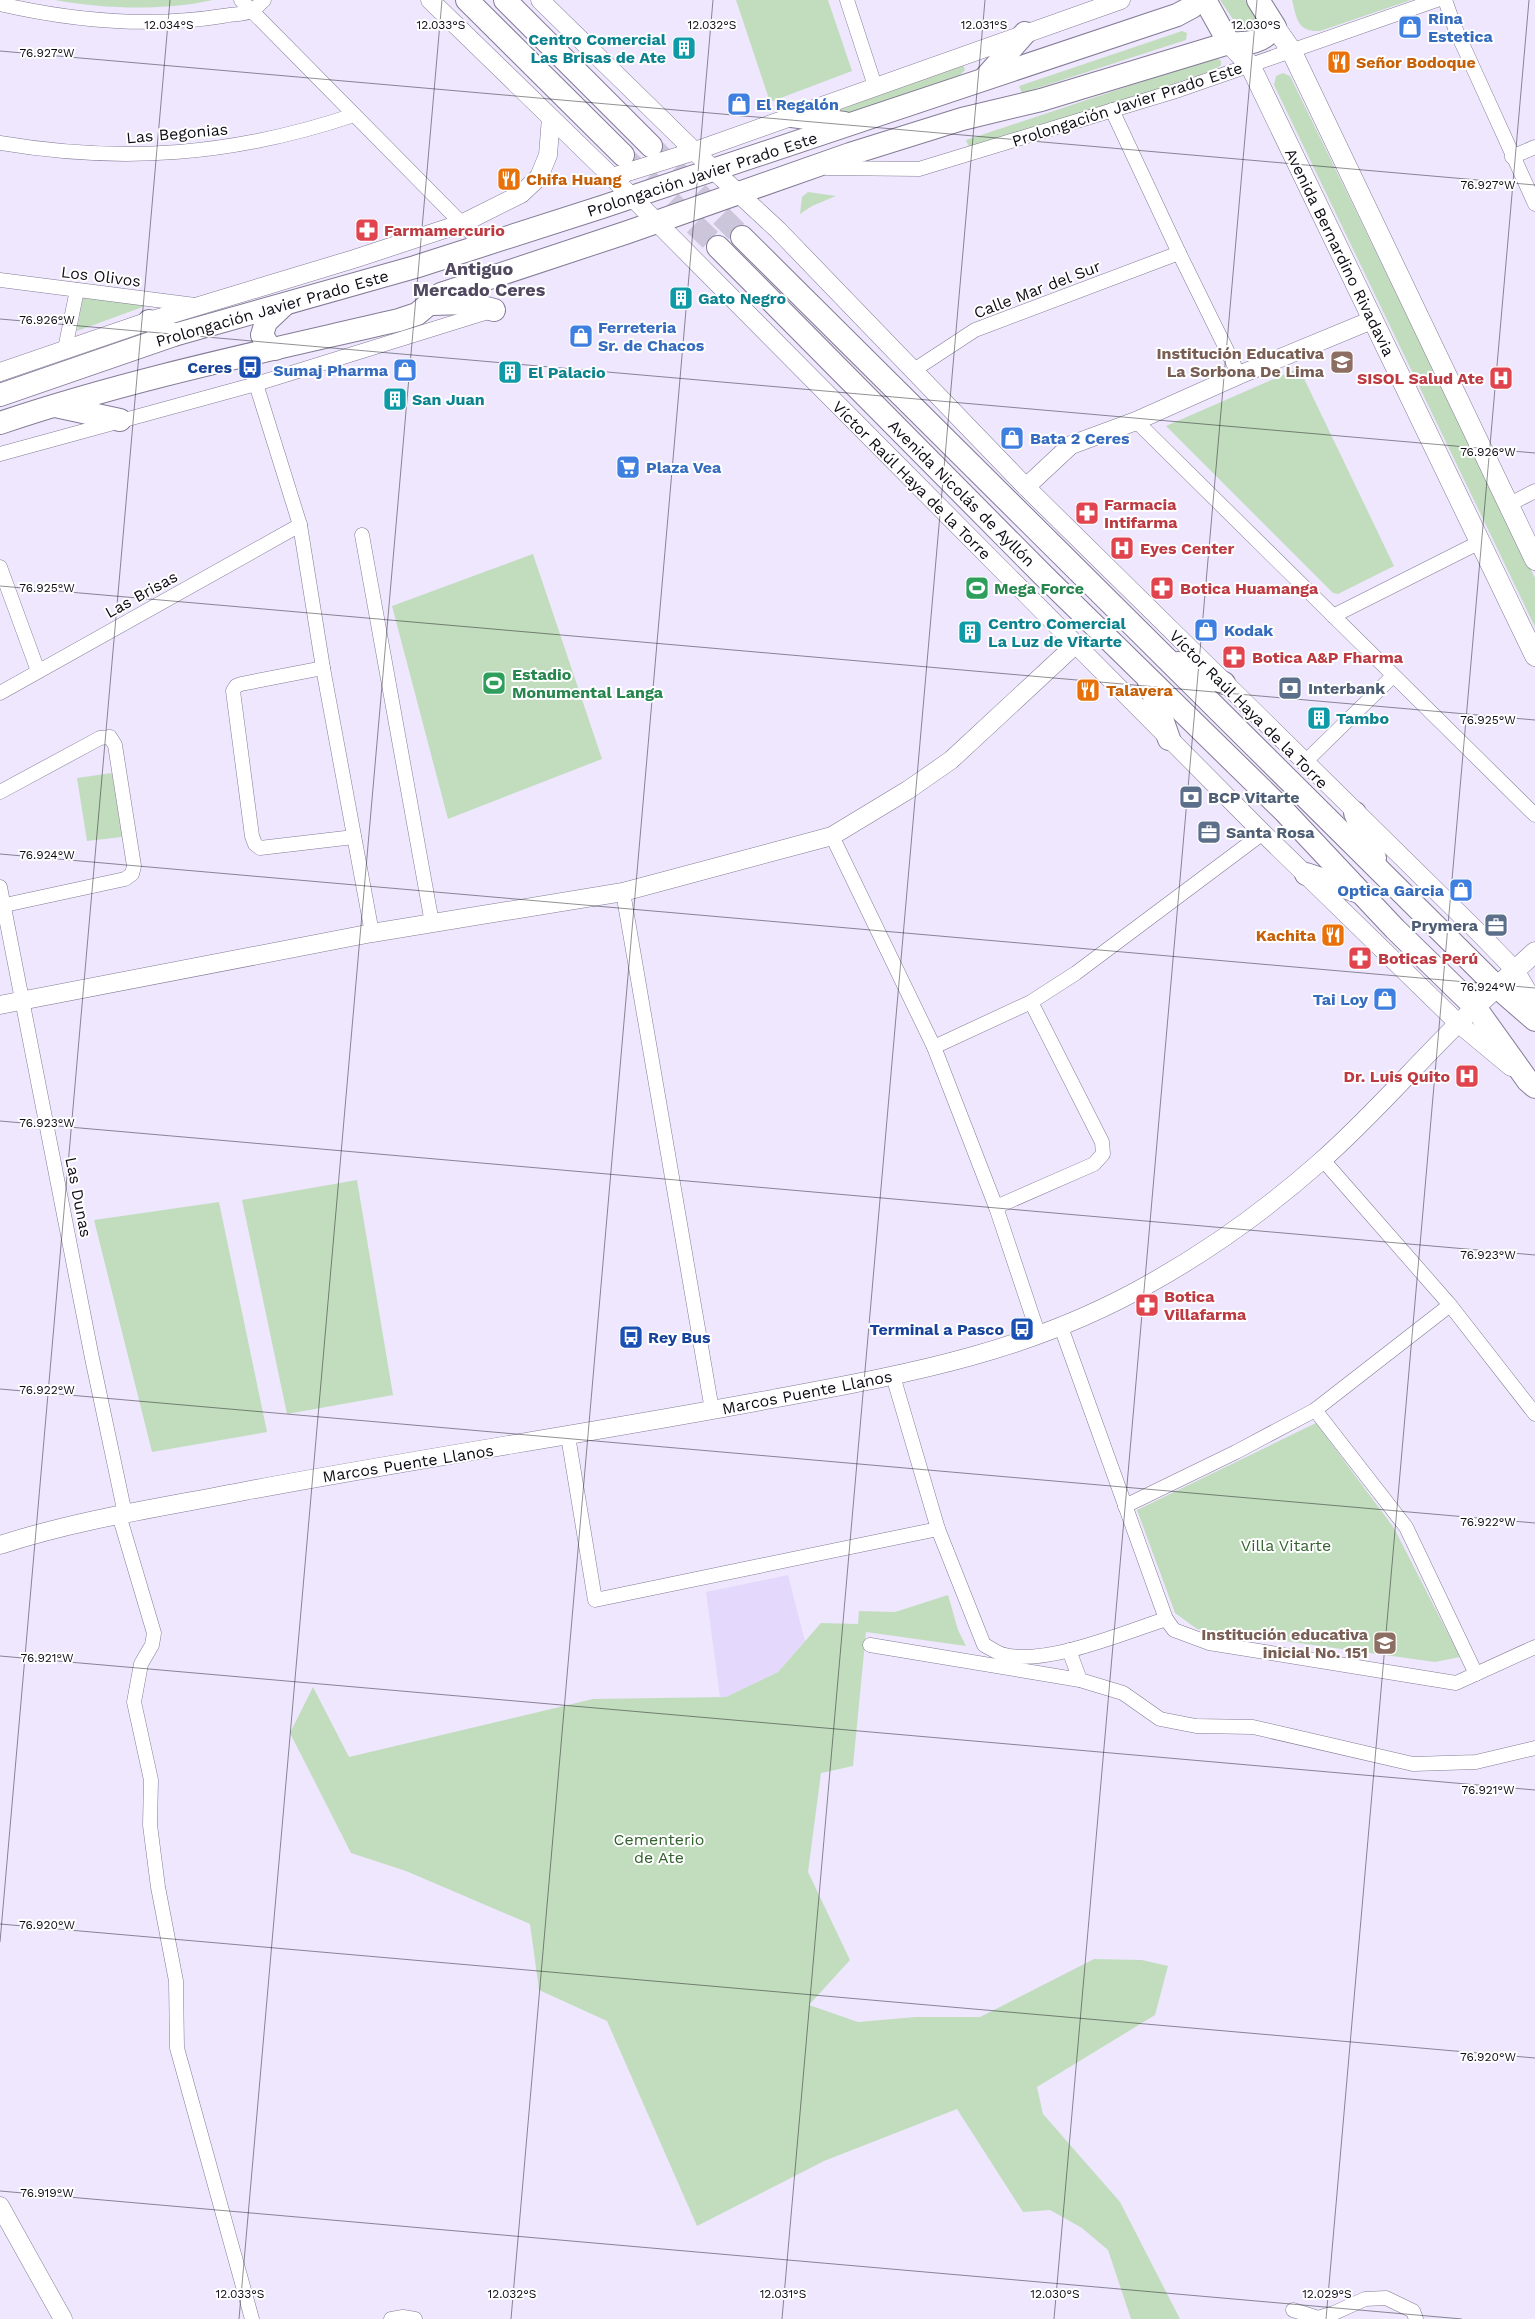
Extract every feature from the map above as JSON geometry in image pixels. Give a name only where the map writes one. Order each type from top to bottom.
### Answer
[{"type":"main road","points":[[467,0],[623,155]]},
{"type":"main road","points":[[505,0],[651,146]]},
{"type":"main road","name":"Prolongación Javier Prado Este","points":[[0,395],[174,335],[415,267],[714,170],[1177,15],[1192,7],[1196,0]]},
{"type":"main road","points":[[1205,0],[1229,43]]},
{"type":"main road","points":[[1267,11],[1291,50],[1535,560]]},
{"type":"main road","name":"Prolongación Javier Prado Este","points":[[0,423],[52,406],[275,349],[399,320],[417,314],[436,299],[526,264],[656,223],[809,168],[962,119],[1040,100],[1229,43],[1255,42],[1267,37],[1267,11]]},
{"type":"main road","points":[[983,80],[1026,33]]},
{"type":"main road","name":"Avenida Bernardino Rivadavia","points":[[1229,43],[1250,65],[1535,656]]},
{"type":"main road","points":[[792,116],[853,124]]},
{"type":"main road","points":[[515,235],[526,264]]},
{"type":"main road","name":"Avenida Nicolás de Ayllón","points":[[742,237],[1497,987],[1535,1020]]},
{"type":"main road","name":"Avenida Nicolás de Ayllón","points":[[718,247],[1036,568],[1285,812],[1395,929],[1474,1007],[1533,1086]]},
{"type":"main road","points":[[415,267],[430,276],[436,299],[494,310]]},
{"type":"main road","points":[[275,349],[268,345],[262,334],[266,322],[285,304]]},
{"type":"main road","points":[[149,321],[174,335]]},
{"type":"main road","points":[[52,406],[120,420]]},
{"type":"main road","points":[[1165,657],[1224,683]]},
{"type":"main road","points":[[1147,676],[1169,739]]},
{"type":"main road","points":[[1355,813],[1380,871]]},
{"type":"main road","points":[[1306,874],[1362,893]]},
{"type":"main road","name":"Marcos Puente Llanos","points":[[1474,1007],[1535,952]]},
{"type":"street","points":[[241,0],[464,223],[483,245]]},
{"type":"street","points":[[0,4],[48,15],[99,21],[197,20],[252,11],[264,0]]},
{"type":"street","name":"Víctor Raúl Haya de la Torre","points":[[430,0],[612,177],[1263,833],[1458,1023],[1533,1086]]},
{"type":"street","name":"Víctor Raúl Haya de la Torre","points":[[540,0],[778,230],[1026,487],[1515,970],[1535,1004]]},
{"type":"street","points":[[847,0],[875,86]]},
{"type":"street","name":"Prolongación Javier Prado Este","points":[[612,177],[695,151],[1121,0]]},
{"type":"street","name":"Prolongación Javier Prado Este","points":[[809,168],[918,169],[1180,90],[1437,0]]},
{"type":"street","points":[[1445,0],[1454,28],[1535,204]]},
{"type":"street","points":[[1112,110],[1239,375]]},
{"type":"street","name":"Las Begonias","points":[[0,143],[75,154],[151,155],[189,152],[259,142],[354,115]]},
{"type":"street","name":"Prolongación Javier Prado Este","points":[[0,372],[149,321],[354,259],[464,223],[521,194],[539,177],[548,155],[551,118]]},
{"type":"street","points":[[1512,157],[1535,147]]},
{"type":"street","name":"Calle Mar del Sur","points":[[914,370],[975,330],[1179,253]]},
{"type":"street","name":"Los Olivos","points":[[0,280],[198,306]]},
{"type":"street","points":[[65,349],[77,290]]},
{"type":"street","points":[[0,454],[256,384],[494,310]]},
{"type":"street","points":[[1026,487],[1071,445],[1136,421],[1239,375],[1372,320]]},
{"type":"street","points":[[256,384],[300,525],[323,668],[372,934]]},
{"type":"street","points":[[1136,421],[1535,815]]},
{"type":"street","points":[[1508,505],[1535,492]]},
{"type":"street","name":"Las Brisas","points":[[0,693],[300,525]]},
{"type":"street","points":[[362,535],[432,923]]},
{"type":"street","points":[[1333,616],[1480,542]]},
{"type":"street","points":[[0,567],[38,671]]},
{"type":"street","points":[[0,1004],[432,923],[623,892],[832,836],[908,790],[951,760],[1075,644]]},
{"type":"street","points":[[323,668],[241,684],[236,686],[233,691],[252,836],[255,844],[260,848],[354,837]]},
{"type":"street","points":[[1304,763],[1394,676]]},
{"type":"street","points":[[0,792],[100,738],[110,737],[115,745],[134,866],[132,874],[124,879],[5,905]]},
{"type":"street","points":[[934,1047],[1031,1002],[1100,956],[1263,833]]},
{"type":"street","points":[[832,836],[934,1047],[996,1207],[1039,1336]]},
{"type":"street","name":"Las Dunas","points":[[0,887],[122,1515],[154,1633],[152,1645],[141,1664],[134,1702],[151,1780],[150,1825],[158,1887],[176,1981],[178,2048],[252,2319]]},
{"type":"street","points":[[623,892],[712,1410]]},
{"type":"street","points":[[996,1207],[1094,1164],[1103,1154],[1102,1142],[1031,1002]]},
{"type":"street","name":"Marcos Puente Llanos","points":[[0,1545],[56,1529],[288,1483],[568,1436],[892,1376],[972,1358],[1039,1336],[1116,1302],[1173,1271],[1246,1222],[1323,1160],[1474,1007]]},
{"type":"street","points":[[1323,1160],[1450,1305],[1535,1414]]},
{"type":"street","points":[[1125,1506],[1236,1452],[1315,1410],[1450,1305]]},
{"type":"street","points":[[1061,1327],[1166,1620],[1174,1630],[1209,1643],[1456,1683],[1535,1646]]},
{"type":"street","points":[[892,1376],[938,1529],[984,1645],[1004,1655],[1030,1657],[1069,1650],[1166,1620]]},
{"type":"street","points":[[1315,1410],[1406,1527],[1476,1674]]},
{"type":"street","points":[[568,1436],[595,1600],[938,1529]]},
{"type":"street","points":[[870,1645],[1080,1680],[1123,1693],[1160,1718],[1196,1726],[1253,1727],[1413,1764],[1476,1762],[1535,1748]]},
{"type":"street","points":[[1069,1650],[1080,1680]]},
{"type":"street","points":[[0,2206],[63,2319]]},
{"type":"street","points":[[1294,2310],[1318,2318],[1365,2299],[1386,2298],[1413,2311],[1416,2319]]},
{"type":"street","points":[[391,2319],[403,2316],[415,2319]]},
{"type":"shaded area","points":[[788,1575],[805,1641],[778,1672],[726,1697],[720,1697],[706,1592]]},
{"type":"green space","points":[[55,0],[213,0],[194,4],[134,8]]},
{"type":"green space","points":[[736,0],[828,0],[852,71],[770,102]]},
{"type":"green space","points":[[1220,0],[1245,0],[1259,20],[1258,26],[1248,32],[1241,31]]},
{"type":"green space","points":[[1292,0],[1411,0],[1320,31],[1312,31],[1302,27],[1299,23]]},
{"type":"green space","points":[[1182,31],[1187,33],[1186,40],[1022,93],[1019,86]]},
{"type":"green space","points":[[1216,57],[1221,61],[1221,65],[1214,70],[971,152],[966,140]]},
{"type":"green space","points":[[963,65],[965,70],[960,75],[849,116],[830,114],[909,82]]},
{"type":"green space","points":[[1283,73],[1290,76],[1535,578],[1535,627],[1274,85],[1276,76]]},
{"type":"green space","points":[[808,192],[836,196],[812,206],[800,214],[802,197]]},
{"type":"green space","points":[[83,297],[148,305],[77,331]]},
{"type":"green space","points":[[1299,368],[1394,566],[1338,594],[1333,593],[1166,426]]},
{"type":"green space","name":"Estadio Monumental Langa","points":[[533,554],[602,759],[448,819],[392,606]]},
{"type":"green space","points":[[112,773],[122,837],[87,841],[77,778]]},
{"type":"green space","points":[[357,1180],[393,1395],[287,1414],[242,1200]]},
{"type":"green space","points":[[219,1202],[267,1432],[152,1452],[94,1220]]},
{"type":"green space","name":"Villa Vitarte","points":[[1316,1423],[1394,1528],[1460,1657],[1435,1662],[1197,1629],[1175,1613],[1137,1510]]},
{"type":"green space","name":"Cementerio de Ate","points":[[948,1595],[958,1630],[966,1646],[866,1632],[853,1766],[821,1773],[808,1872],[850,1960],[809,2005],[858,2022],[916,2017],[980,2017],[1094,1959],[1142,1960],[1168,1966],[1155,2015],[1037,2087],[1043,2114],[1120,2202],[1180,2319],[1131,2319],[1108,2250],[1082,2228],[1050,2210],[1023,2212],[957,2109],[824,2161],[697,2226],[607,2021],[539,1990],[530,1924],[406,1871],[351,1853],[290,1733],[313,1687],[349,1757],[593,1699],[726,1697],[778,1672],[821,1623],[858,1624],[859,1611],[895,1612]]},
{"type":"tunnel","points":[[651,146],[742,237]]},
{"type":"tunnel","points":[[623,156],[718,247]]},
{"type":"place","name":"Rina Estetica","points":[[1410,27]]},
{"type":"place","name":"Centro Comercial Las Brisas de Ate","points":[[684,48]]},
{"type":"place","name":"Señor Bodoque","points":[[1339,62]]},
{"type":"place","name":"El Regalón","points":[[739,104]]},
{"type":"place","name":"Chifa Huang","points":[[509,179]]},
{"type":"place","name":"Farmamercurio","points":[[367,230]]},
{"type":"place","name":"Gato Negro","points":[[681,298]]},
{"type":"place","name":"Ferreteria Sr. de Chacos","points":[[581,336]]},
{"type":"place","name":"Institución Educativa La Sorbona De Lima","points":[[1342,362]]},
{"type":"place","name":"Ceres","points":[[250,367]]},
{"type":"place","name":"Sumaj Pharma","points":[[405,370]]},
{"type":"place","name":"El Palacio","points":[[510,372]]},
{"type":"place","name":"SISOL Salud Ate","points":[[1501,378]]},
{"type":"place","name":"San Juan","points":[[395,399]]},
{"type":"place","name":"Bata 2 Ceres","points":[[1012,438]]},
{"type":"place","name":"Plaza Vea","points":[[628,467]]},
{"type":"place","name":"Farmacia Intifarma","points":[[1087,513]]},
{"type":"place","name":"Eyes Center","points":[[1122,548]]},
{"type":"place","name":"Mega Force","points":[[977,588]]},
{"type":"place","name":"Botica Huamanga","points":[[1162,588]]},
{"type":"place","name":"Kodak","points":[[1206,630]]},
{"type":"place","name":"Centro Comercial La Luz de Vitarte","points":[[970,632]]},
{"type":"place","name":"Botica A&P Fharma","points":[[1234,657]]},
{"type":"place","name":"Estadio Monumental Langa","points":[[494,683]]},
{"type":"place","name":"Interbank","points":[[1290,688]]},
{"type":"place","name":"Talavera","points":[[1088,690]]},
{"type":"place","name":"Tambo","points":[[1319,718]]},
{"type":"place","name":"BCP Vitarte","points":[[1191,797]]},
{"type":"place","name":"Santa Rosa","points":[[1209,832]]},
{"type":"place","name":"Optica Garcia","points":[[1461,890]]},
{"type":"place","name":"Prymera","points":[[1496,925]]},
{"type":"place","name":"Kachita","points":[[1333,935]]},
{"type":"place","name":"Boticas Perú","points":[[1360,958]]},
{"type":"place","name":"Tai Loy","points":[[1385,999]]},
{"type":"place","name":"Dr. Luis Quito","points":[[1467,1076]]},
{"type":"place","name":"Botica Villafarma","points":[[1147,1305]]},
{"type":"place","name":"Terminal a Pasco","points":[[1022,1329]]},
{"type":"place","name":"Rey Bus","points":[[631,1337]]},
{"type":"place","name":"Institución educativa inicial No. 151","points":[[1385,1643]]},
{"type":"district","name":"Antiguo Mercado Ceres","points":[[479,279]]}]
